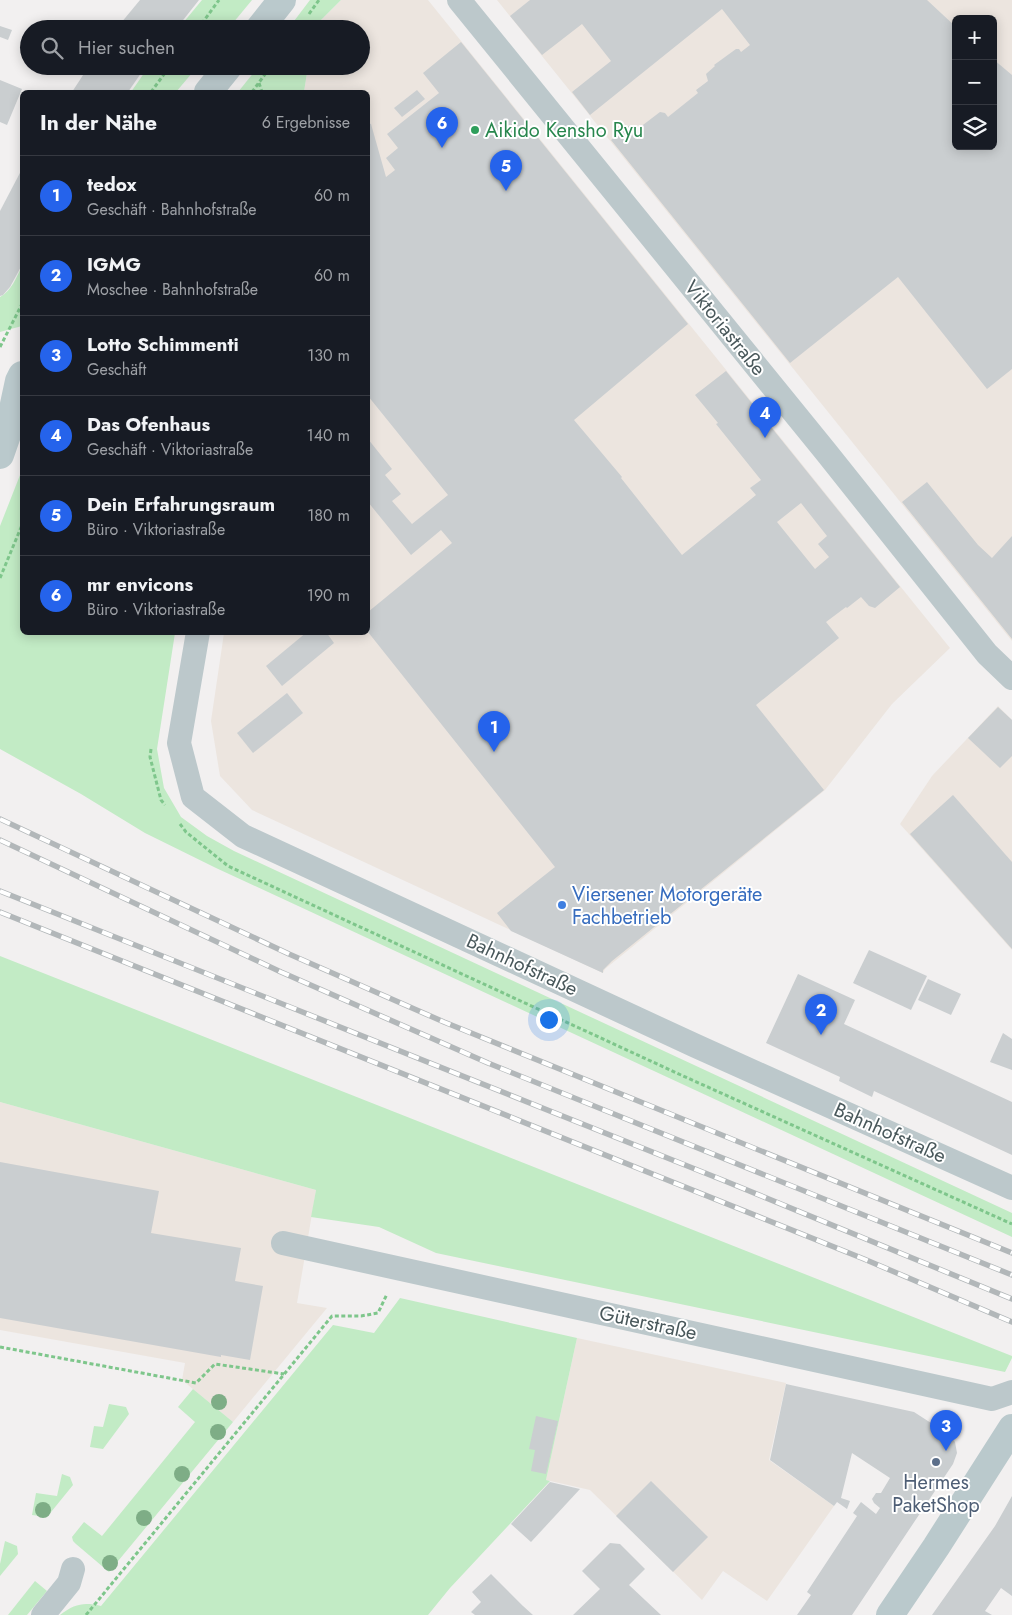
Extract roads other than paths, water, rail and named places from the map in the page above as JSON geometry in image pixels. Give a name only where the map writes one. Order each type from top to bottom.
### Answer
[{"type":"main road","points":[[266,20],[282,0]]},
{"type":"main road","points":[[210,90],[222,75]]},
{"type":"main road","points":[[0,455],[8,432],[14,376]]},
{"type":"main road","points":[[890,1615],[1012,1428]]},
{"type":"street","name":"Viktoriastraße","points":[[459,0],[820,444],[987,654],[1012,678]]},
{"type":"street","name":"Bahnhofstraße","points":[[197,635],[179,743],[193,797],[243,836],[696,1046],[1012,1188]]},
{"type":"street","name":"Güterstraße","points":[[283,1243],[992,1399],[1012,1392]]},
{"type":"street","points":[[43,1615],[69,1583],[73,1570]]},
{"type":"railway","points":[[0,819],[289,954],[444,1022],[1012,1253]]},
{"type":"railway","points":[[0,840],[281,972],[488,1063],[1012,1275]]},
{"type":"railway","points":[[0,891],[725,1181],[1012,1299]]},
{"type":"railway","points":[[0,912],[864,1259],[1012,1322]]},
{"type":"place","name":"Aikido Kensho Ryu","points":[[475,130]]},
{"type":"place","name":"mr envicons","points":[[442,148]]},
{"type":"place","name":"Dein Erfahrungsraum","points":[[506,191]]},
{"type":"place","name":"Das Ofenhaus","points":[[765,438]]},
{"type":"place","name":"tedox","points":[[494,752]]},
{"type":"place","name":"Viersener Motorgeräte Fachbetrieb","points":[[562,905]]},
{"type":"place","name":"IGMG","points":[[821,1035]]},
{"type":"place","name":"Lotto Schimmenti","points":[[946,1451]]},
{"type":"place","name":"Hermes PaketShop","points":[[936,1462]]}]
